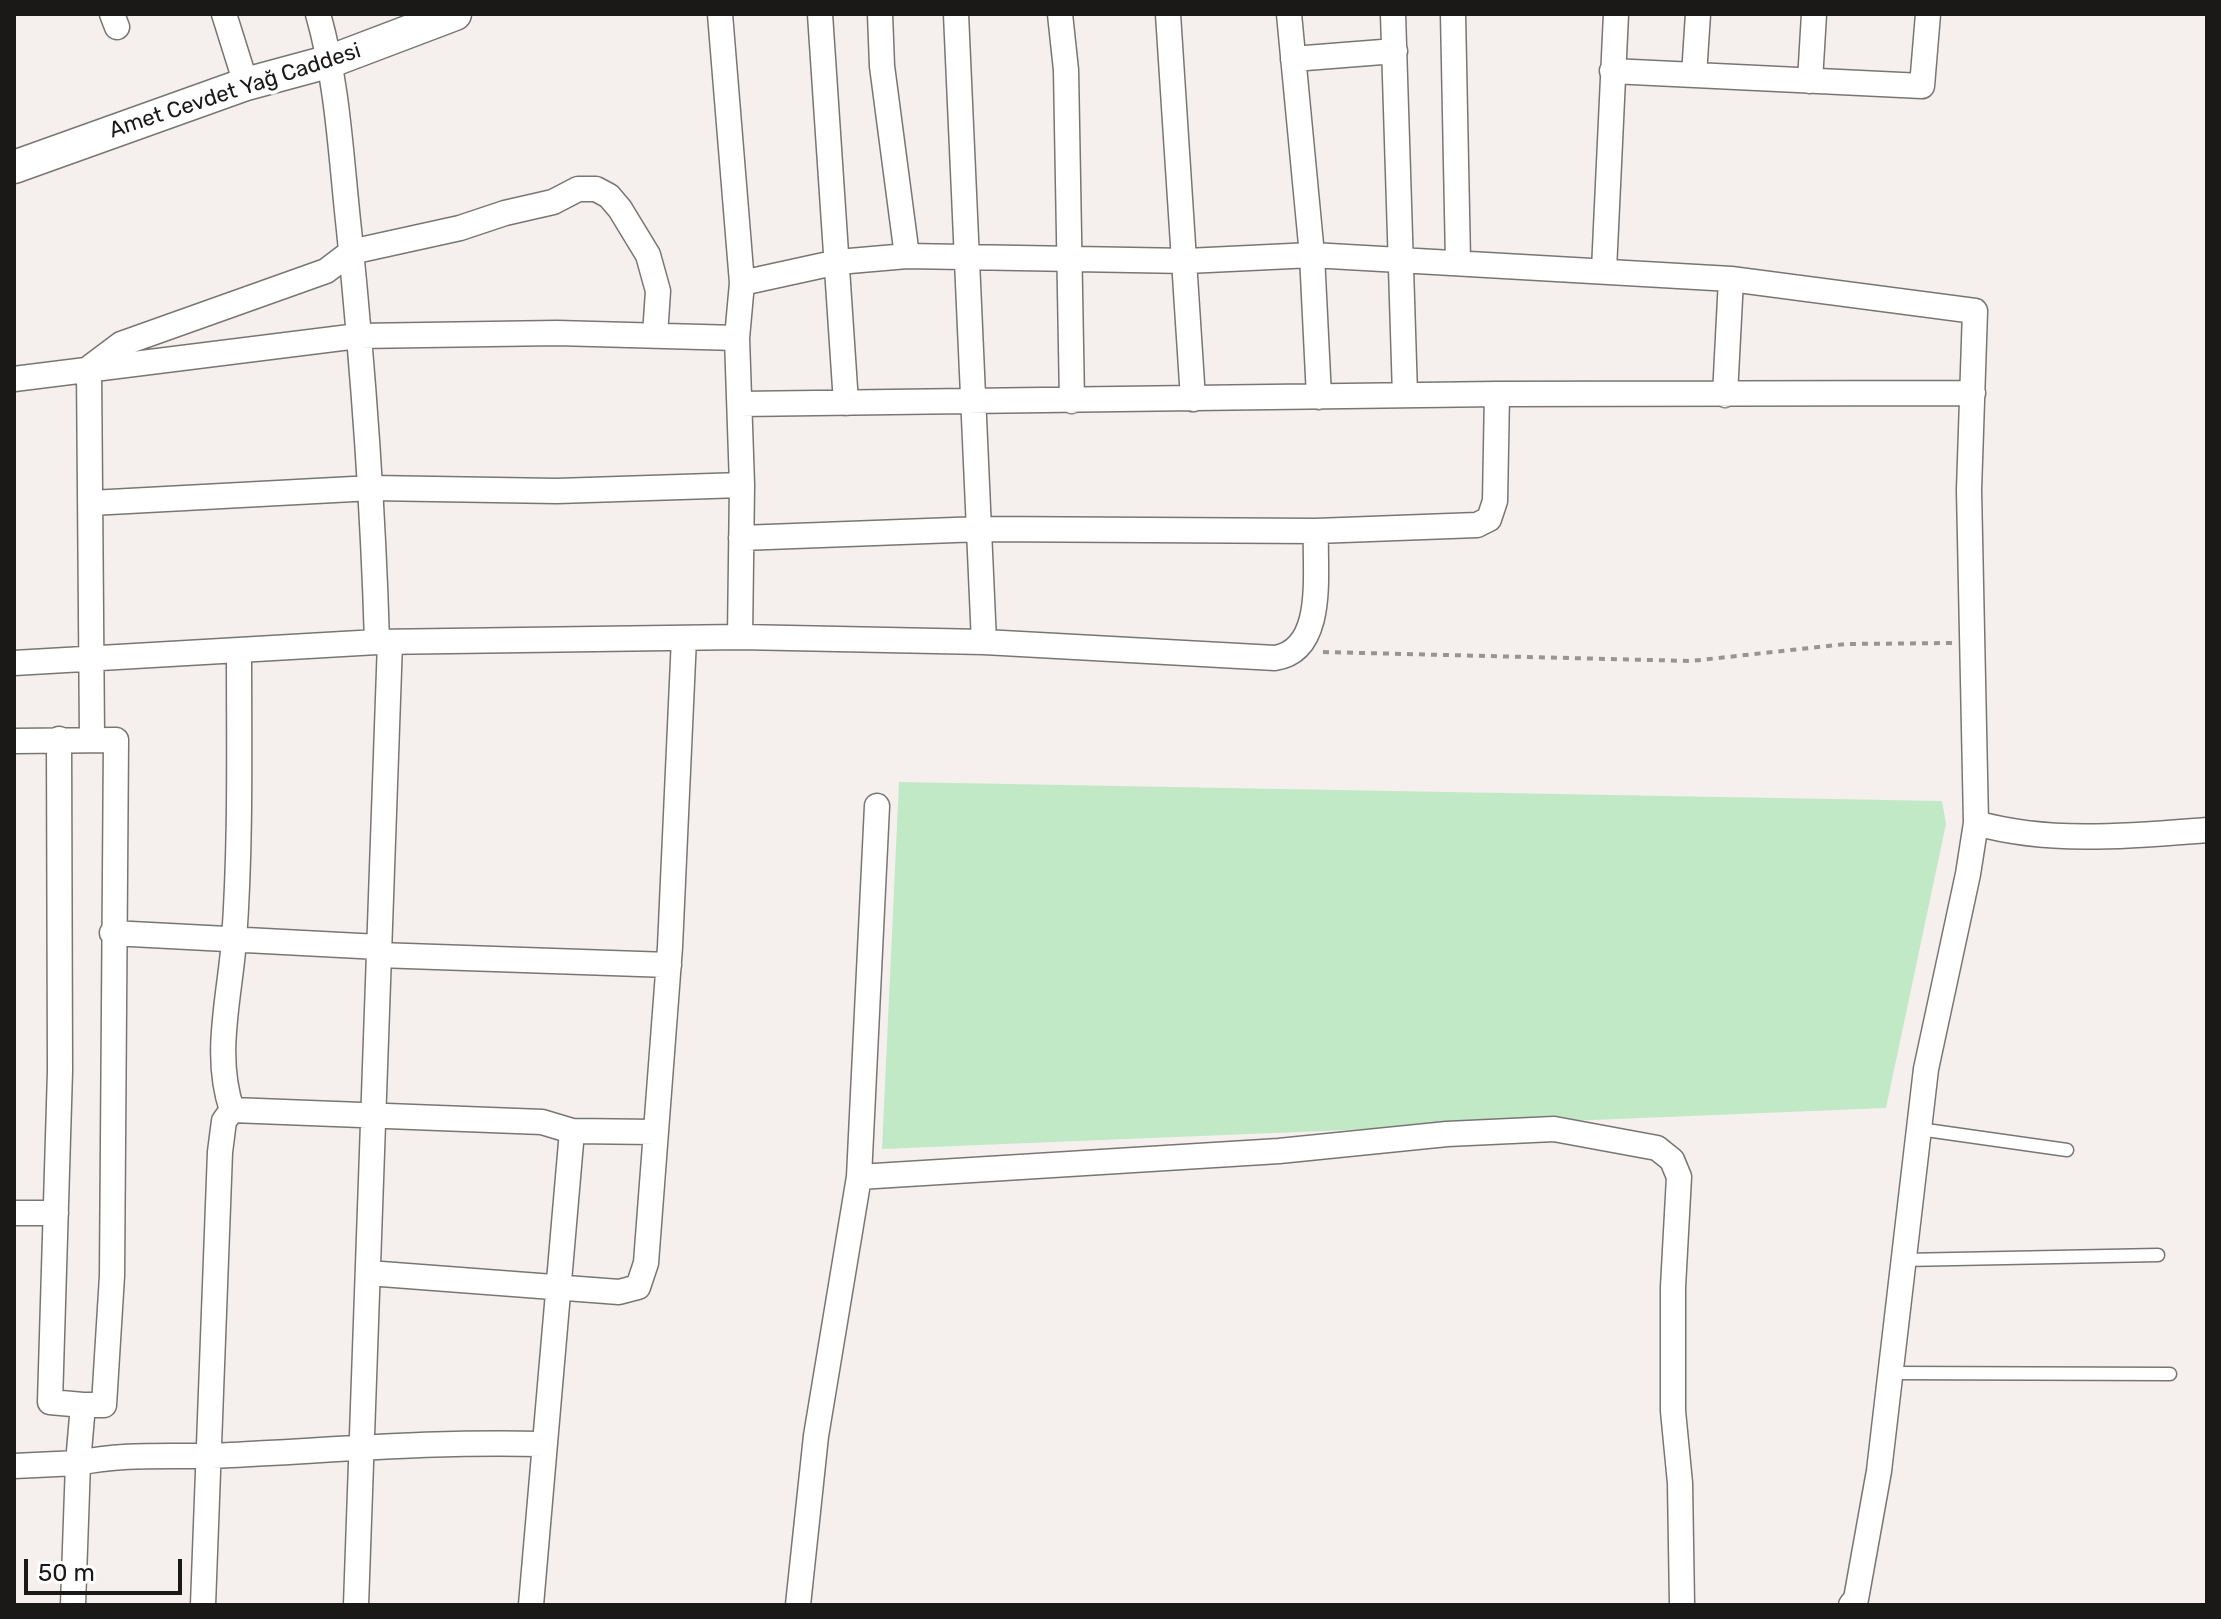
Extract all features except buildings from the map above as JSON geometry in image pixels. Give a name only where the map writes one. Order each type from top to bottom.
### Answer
[{"type":"street","points":[[224,14],[246,84]]},
{"type":"street","points":[[318,14],[331,61],[351,252],[384,642],[378,951],[356,1605]]},
{"type":"street","name":"Amet Cevdet Yağ Caddesi","points":[[14,167],[246,84],[331,61],[411,22],[455,14]]},
{"type":"street","points":[[720,14],[742,283],[737,338],[742,485],[740,637]]},
{"type":"street","points":[[820,14],[846,403]]},
{"type":"street","points":[[880,14],[882,66],[907,256]]},
{"type":"street","points":[[956,14],[984,642]]},
{"type":"street","points":[[1060,14],[1066,70],[1067,260],[1072,401]]},
{"type":"street","points":[[1168,14],[1187,261],[1193,399]]},
{"type":"street","points":[[1289,14],[1312,255],[1319,397]]},
{"type":"street","points":[[1393,14],[1405,395]]},
{"type":"street","points":[[1453,14],[1458,261]]},
{"type":"street","points":[[1604,270],[1616,14]]},
{"type":"street","points":[[1694,75],[1698,14]]},
{"type":"street","points":[[1810,81],[1814,14]]},
{"type":"street","points":[[1612,71],[1922,86],[1928,14]]},
{"type":"street","points":[[1293,59],[1395,51]]},
{"type":"street","points":[[89,368],[121,344],[326,271],[351,252],[460,228],[553,202],[578,189],[596,189],[609,196],[648,255],[658,291],[655,335]]},
{"type":"street","points":[[742,283],[838,262],[907,256],[1187,261],[1312,255],[1731,279],[1975,311],[1969,490],[1976,823],[1926,1069],[1879,1471],[1856,1599],[1851,1605]]},
{"type":"street","points":[[1725,395],[1731,279]]},
{"type":"street","points":[[14,379],[358,336],[557,333],[737,338]]},
{"type":"street","points":[[89,368],[92,738]]},
{"type":"street","points":[[740,404],[1497,394],[1973,393]]},
{"type":"street","points":[[741,538],[981,529],[1316,531],[1477,525],[1489,519],[1495,501],[1497,394]]},
{"type":"street","points":[[91,503],[372,488],[557,491],[742,485]]},
{"type":"street","points":[[14,663],[384,642],[740,637],[984,642],[1275,658],[1300,648],[1312,622],[1316,531]]},
{"type":"street","points":[[368,1273],[619,1292],[638,1287],[646,1263],[669,965],[684,638]]},
{"type":"street","points":[[232,1110],[225,1091],[222,1055],[234,939],[239,650]]},
{"type":"street","points":[[14,741],[59,739],[92,738],[116,740],[112,933],[112,1276],[104,1405],[50,1402],[60,1071],[59,739]]},
{"type":"street","points":[[798,1605],[816,1436],[859,1177],[877,806]]},
{"type":"street","points":[[1976,823],[2010,833],[2122,837],[2207,830]]},
{"type":"street","points":[[112,933],[378,951],[669,965]]},
{"type":"street","points":[[232,1110],[373,1118],[542,1122],[572,1131],[656,1132]]},
{"type":"street","points":[[203,1605],[220,1152],[224,1121],[232,1110]]},
{"type":"street","points":[[859,1177],[1279,1151],[1447,1134],[1554,1129],[1657,1148],[1672,1160],[1679,1177],[1673,1287],[1673,1411],[1680,1483],[1682,1605]]},
{"type":"street","points":[[531,1605],[542,1444],[572,1131]]},
{"type":"street","points":[[14,1213],[56,1213]]},
{"type":"street","points":[[73,1605],[83,1405]]},
{"type":"street","points":[[14,1466],[78,1463],[103,1458],[209,1456],[454,1442],[542,1444]]},
{"type":"lane","points":[[1919,1129],[2067,1150]]},
{"type":"lane","points":[[1903,1260],[2158,1255]]},
{"type":"lane","points":[[1890,1373],[2170,1374]]},
{"type":"path","points":[[1300,648],[1443,656],[1691,661],[1846,644],[1972,643]]},
{"type":"green space","points":[[899,782],[1942,801],[1946,824],[1886,1108],[882,1149]]}]
